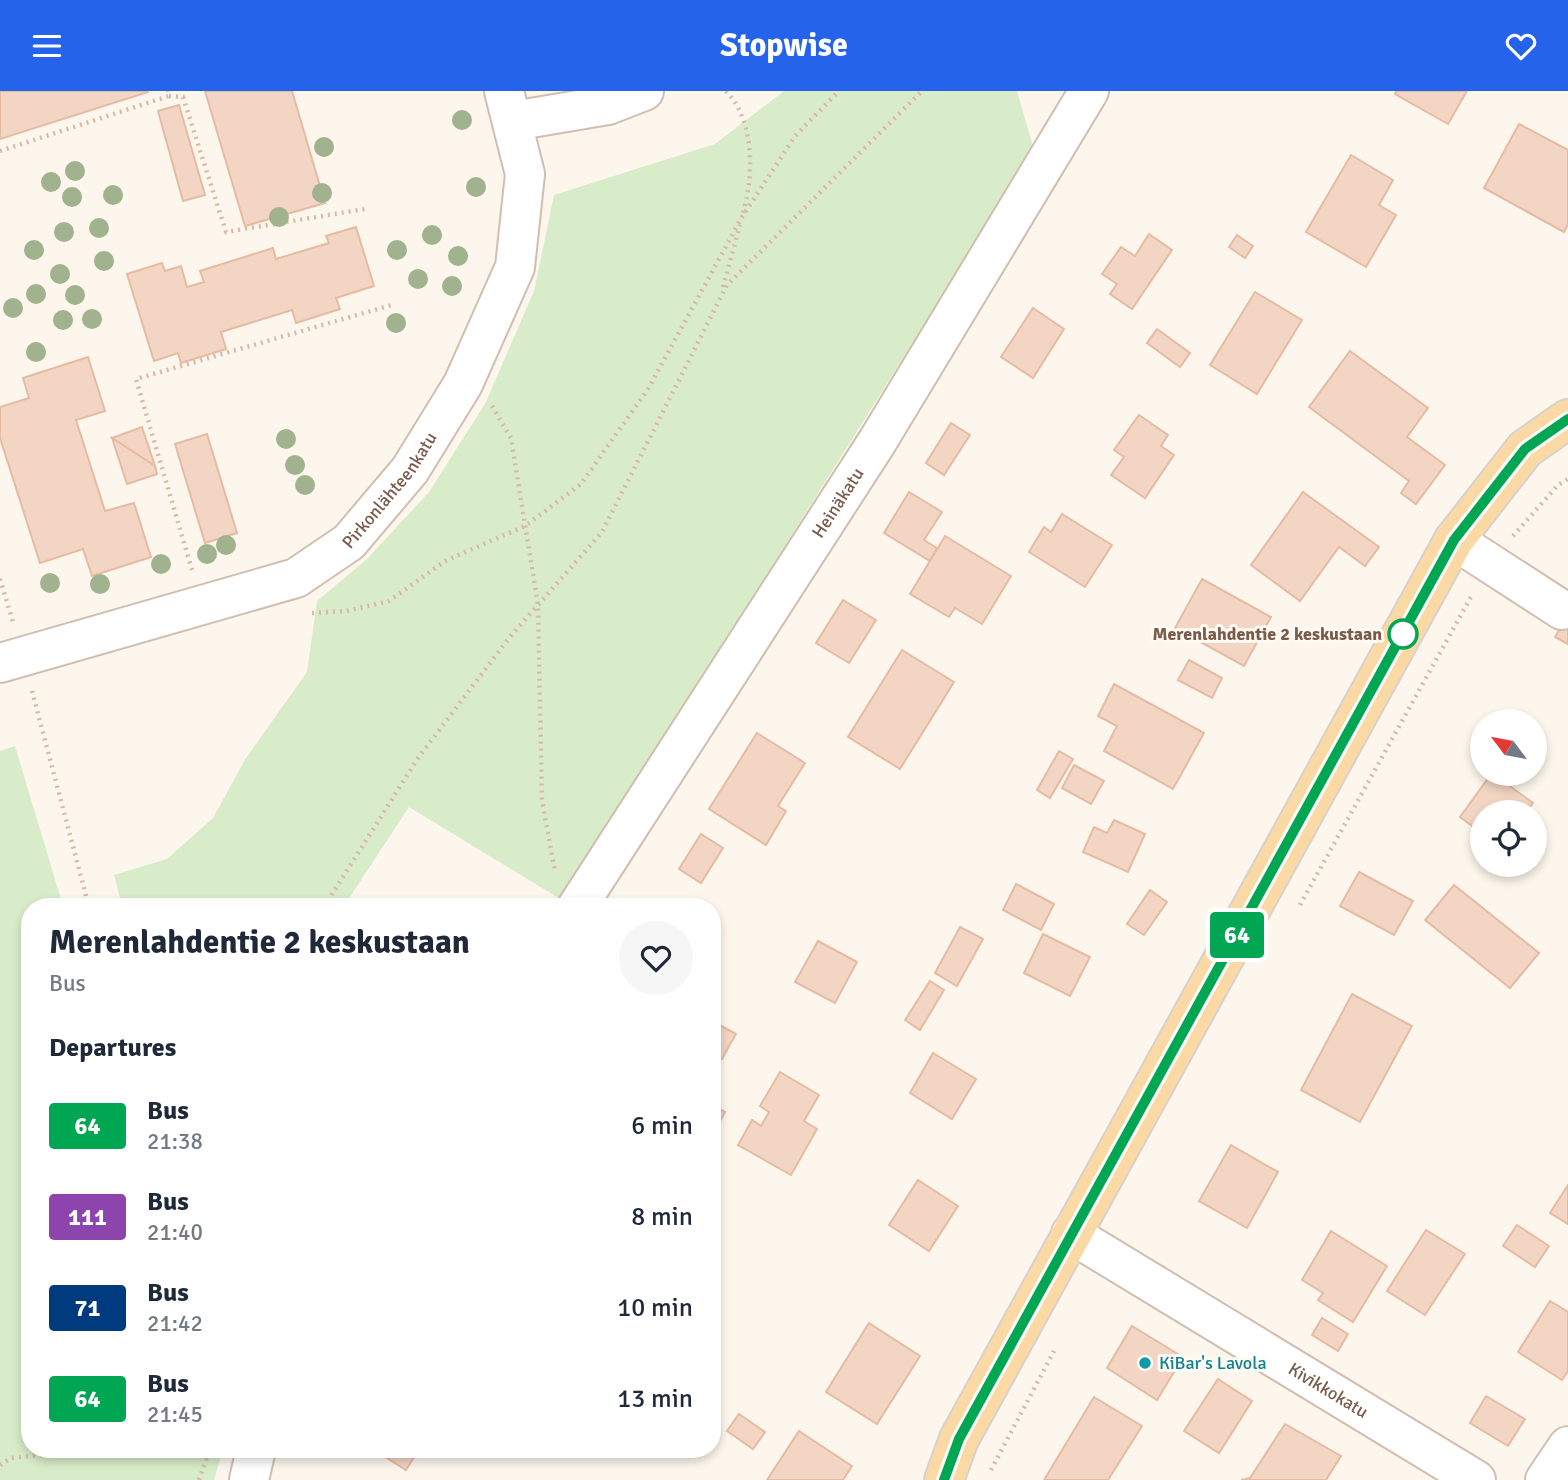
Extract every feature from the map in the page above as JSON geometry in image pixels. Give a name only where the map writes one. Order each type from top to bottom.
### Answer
[{"type":"main road","points":[[944,1480],[959,1439],[1454,540],[1525,449],[1568,419]]},
{"type":"street","points":[[508,106],[606,98],[643,91]]},
{"type":"street","name":"Heinäkatu","points":[[567,893],[877,442],[1089,91]]},
{"type":"street","name":"Pirkonlähteenkatu","points":[[11,660],[210,591],[296,578],[349,542],[410,470],[470,370],[514,267],[525,174],[508,106]]},
{"type":"street","points":[[1454,540],[1562,610]]},
{"type":"street","name":"Kivikkokatu","points":[[1071,1234],[1476,1480]]},
{"type":"street","points":[[1545,1480],[1568,1446]]},
{"type":"street","points":[[249,1480],[254,1458]]},
{"type":"path","points":[[722,295],[749,192],[749,137],[726,91]]},
{"type":"path","points":[[310,613],[347,611],[390,601],[445,561],[525,526],[581,484],[640,400],[742,217],[795,136],[839,91]]},
{"type":"path","points":[[330,898],[418,758],[509,638],[602,532],[727,285],[922,91]]},
{"type":"path","points":[[0,151],[169,93],[183,97],[226,232],[365,209]]},
{"type":"path","points":[[210,591],[136,379],[395,304]]},
{"type":"path","points":[[470,370],[512,438],[538,605],[542,801],[567,893]]},
{"type":"path","points":[[1298,908],[1490,563],[1558,485],[1568,479]]},
{"type":"path","points":[[11,660],[86,898]]},
{"type":"path","points":[[987,1477],[1060,1340]]},
{"type":"path","points":[[0,1465],[11,1458],[21,1457]]},
{"type":"path","points":[[199,1480],[207,1458]]},
{"type":"green space","points":[[784,91],[1017,91],[1034,150],[563,898],[559,898],[409,807],[349,898],[120,898],[114,875],[167,859],[213,818],[246,758],[307,672],[317,601],[367,559],[429,492],[485,404],[534,291],[554,195],[715,144]]},
{"type":"green space","points":[[15,746],[61,898],[21,898],[21,1458],[220,1458],[214,1480],[0,1480],[0,751]]},
{"type":"building","points":[[0,91],[148,91],[148,92],[0,139]]},
{"type":"building","points":[[205,91],[292,91],[325,203],[245,226]]},
{"type":"building","points":[[1396,91],[1467,91],[1448,124],[1395,94]]},
{"type":"building","points":[[179,105],[205,195],[183,201],[158,111]]},
{"type":"building","points":[[1519,124],[1568,150],[1568,224],[1564,232],[1484,188]]},
{"type":"building","points":[[1351,155],[1393,180],[1379,205],[1396,215],[1366,267],[1306,232]]},
{"type":"building","points":[[356,227],[374,286],[336,298],[340,309],[296,323],[292,310],[221,332],[226,349],[181,363],[178,353],[154,361],[127,274],[162,263],[165,271],[181,266],[187,287],[204,282],[200,271],[273,248],[276,259],[329,243],[326,236]]},
{"type":"building","points":[[1149,234],[1172,250],[1132,309],[1110,294],[1117,284],[1102,274],[1121,247],[1135,256]]},
{"type":"building","points":[[1237,235],[1253,246],[1245,258],[1229,247]]},
{"type":"building","points":[[1255,292],[1302,320],[1257,394],[1210,365]]},
{"type":"building","points":[[1033,308],[1064,329],[1033,378],[1001,357]]},
{"type":"building","points":[[1157,329],[1190,353],[1180,367],[1147,343]]},
{"type":"building","points":[[1350,351],[1428,408],[1407,437],[1445,465],[1416,504],[1401,493],[1409,481],[1309,407]]},
{"type":"building","points":[[88,357],[105,411],[76,420],[105,511],[134,503],[151,557],[92,576],[83,549],[40,563],[0,438],[0,407],[29,398],[23,378]]},
{"type":"building","points":[[1139,415],[1168,435],[1161,446],[1174,455],[1145,498],[1111,475],[1124,457],[1114,450]]},
{"type":"building","points":[[951,423],[970,435],[944,475],[926,463]]},
{"type":"building","points":[[142,427],[155,466],[112,438]]},
{"type":"building","points":[[207,434],[237,533],[205,543],[175,444]]},
{"type":"building","points":[[112,438],[155,466],[157,474],[127,484]]},
{"type":"building","points":[[909,492],[942,512],[924,540],[937,548],[930,561],[884,533]]},
{"type":"building","points":[[1303,492],[1379,547],[1365,566],[1339,547],[1300,601],[1251,565]]},
{"type":"building","points":[[1062,514],[1112,545],[1085,587],[1029,552],[1044,527],[1051,532]]},
{"type":"building","points":[[945,536],[1011,576],[982,624],[955,608],[949,617],[910,594]]},
{"type":"building","points":[[1202,579],[1271,617],[1244,666],[1175,628]]},
{"type":"building","points":[[843,600],[876,620],[849,663],[816,643]]},
{"type":"building","points":[[1568,615],[1568,644],[1555,637]]},
{"type":"building","points":[[902,650],[954,682],[900,769],[848,737]]},
{"type":"building","points":[[1189,660],[1222,678],[1212,698],[1178,680]]},
{"type":"building","points":[[1114,684],[1204,733],[1173,789],[1104,751],[1117,726],[1098,716]]},
{"type":"building","points":[[757,733],[805,763],[778,806],[786,811],[766,845],[709,809]]},
{"type":"building","points":[[1059,751],[1073,759],[1050,798],[1037,790]]},
{"type":"building","points":[[1074,765],[1104,781],[1091,804],[1062,788]]},
{"type":"building","points":[[1483,786],[1510,786],[1529,800],[1472,800]]},
{"type":"building","points":[[1470,803],[1470,824],[1460,817]]},
{"type":"building","points":[[1114,820],[1145,834],[1128,872],[1083,852],[1094,827],[1107,833]]},
{"type":"building","points":[[701,834],[723,848],[701,883],[679,869]]},
{"type":"building","points":[[1359,872],[1413,901],[1394,935],[1340,906]]},
{"type":"building","points":[[1016,884],[1054,904],[1041,930],[1003,910]]},
{"type":"building","points":[[1454,885],[1539,953],[1510,988],[1425,920]]},
{"type":"building","points":[[1150,890],[1167,902],[1144,935],[1127,924]]},
{"type":"building","points":[[960,927],[983,939],[957,986],[935,973]]},
{"type":"building","points":[[1043,934],[1090,957],[1070,996],[1024,973]]},
{"type":"building","points":[[818,941],[857,962],[835,1003],[795,982]]},
{"type":"building","points":[[930,981],[944,990],[920,1030],[905,1020]]},
{"type":"building","points":[[1352,994],[1412,1026],[1360,1122],[1301,1090]]},
{"type":"building","points":[[721,1026],[736,1034],[721,1058]]},
{"type":"building","points":[[933,1053],[976,1079],[952,1119],[910,1093]]},
{"type":"building","points":[[780,1072],[819,1095],[804,1121],[817,1129],[791,1175],[738,1145],[752,1120],[761,1126],[769,1112],[760,1106]]},
{"type":"building","points":[[1231,1145],[1278,1172],[1247,1228],[1199,1201]]},
{"type":"building","points":[[918,1180],[958,1206],[929,1251],[889,1225]]},
{"type":"building","points":[[1568,1185],[1568,1224],[1550,1213]]},
{"type":"building","points":[[1517,1225],[1549,1246],[1535,1267],[1503,1246]]},
{"type":"building","points":[[1426,1230],[1465,1254],[1425,1315],[1387,1291]]},
{"type":"building","points":[[1331,1231],[1387,1266],[1353,1322],[1318,1300],[1323,1293],[1302,1280]]},
{"type":"building","points":[[1550,1301],[1568,1312],[1568,1371],[1562,1380],[1518,1352]]},
{"type":"building","points":[[1322,1318],[1348,1334],[1338,1351],[1312,1335]]},
{"type":"building","points":[[869,1323],[920,1356],[877,1424],[826,1392]]},
{"type":"building","name":"KiBar's Lavola","points":[[1132,1326],[1183,1357],[1157,1400],[1107,1368]]},
{"type":"building","points":[[1218,1379],[1252,1401],[1219,1453],[1184,1431]]},
{"type":"building","points":[[1486,1396],[1525,1419],[1508,1446],[1470,1423]]},
{"type":"building","points":[[1094,1397],[1142,1426],[1108,1480],[1044,1480]]},
{"type":"building","points":[[739,1414],[765,1432],[753,1449],[727,1431]]},
{"type":"building","points":[[1285,1424],[1341,1456],[1326,1480],[1241,1480],[1250,1478]]},
{"type":"building","points":[[799,1431],[852,1466],[843,1480],[767,1480]]},
{"type":"building","points":[[387,1458],[413,1458],[406,1470]]},
{"type":"bus line","name":"64","points":[[944,1480],[959,1439],[1454,540],[1525,449],[1568,419]]},
{"type":"place","name":"Merenlahdentie 2 keskustaan","points":[[1403,634]]},
{"type":"place","name":"KiBar's Lavola","points":[[1145,1363]]}]
